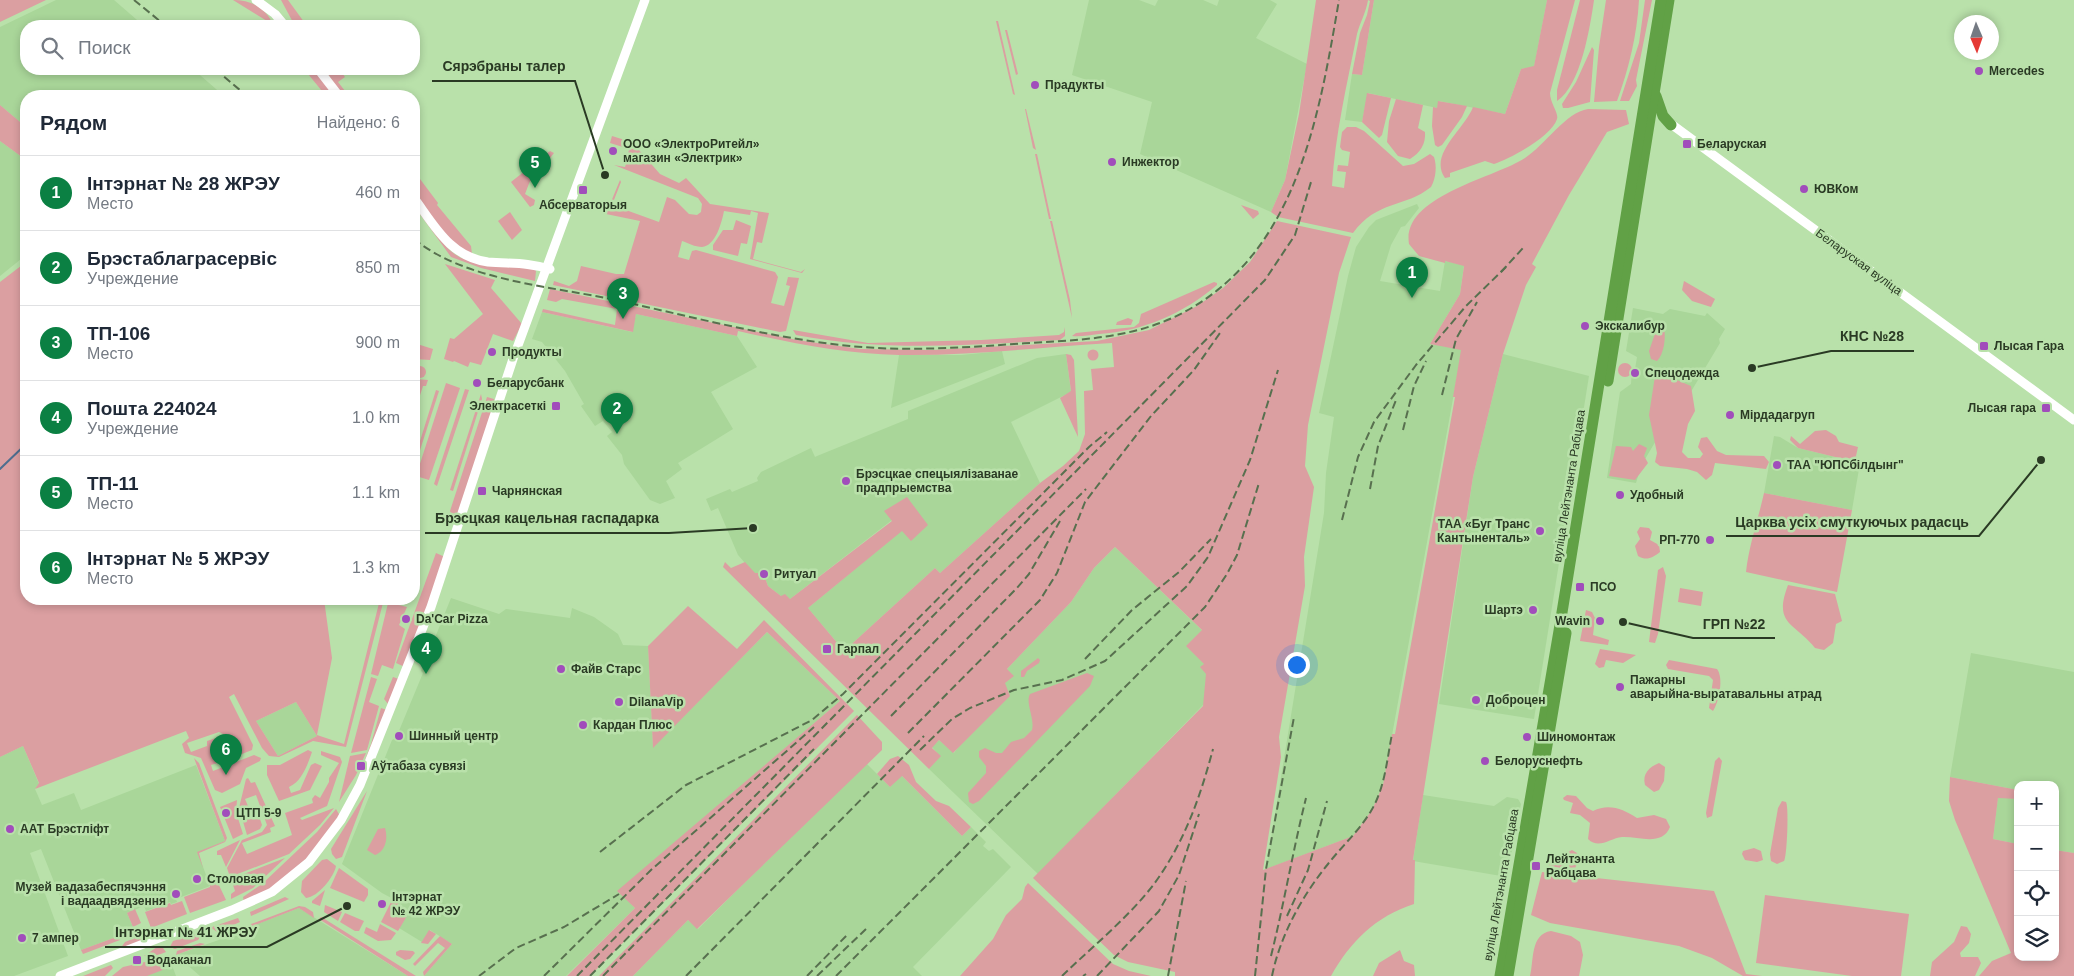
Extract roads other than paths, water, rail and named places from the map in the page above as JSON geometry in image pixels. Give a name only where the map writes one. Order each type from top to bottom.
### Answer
[{"type":"highway","name":"вуліца Лейтэнанта Рабцава","points":[[1500,976],[1648,109],[1661,0]]},
{"type":"highway","name":"вуліца Лейтэнанта Рабцава","points":[[1508,976],[1552,727],[1648,136],[1648,109],[1655,94],[1670,0]]},
{"type":"highway","points":[[1655,94],[1663,116],[1671,124]]},
{"type":"highway","points":[[1648,136],[1657,124],[1671,124]]},
{"type":"main road","points":[[256,0],[280,20]]},
{"type":"main road","points":[[60,976],[263,896],[286,882],[305,866],[336,828],[360,785],[427,617],[459,528],[513,359],[645,0]]},
{"type":"main road","points":[[323,75],[334,90]]},
{"type":"main road","name":"Беларуская вуліца","points":[[1648,109],[2074,420]]},
{"type":"main road","points":[[420,206],[445,240],[463,255],[487,262],[525,263],[547,269]]},
{"type":"main road","points":[[71,976],[234,914],[275,895],[309,869],[337,835],[365,786],[433,613],[467,520],[547,269]]},
{"type":"waterway","points":[[0,469],[20,450]]},
{"type":"railway","points":[[134,0],[159,20]]},
{"type":"railway","points":[[420,243],[434,253],[456,263],[480,272],[531,285],[606,298],[789,338],[850,346],[895,349],[985,346],[1081,339],[1130,332],[1176,316],[1198,304],[1220,288],[1248,260],[1271,228],[1290,193],[1316,117],[1339,0]]},
{"type":"railway","points":[[222,75],[240,90]]},
{"type":"railway","points":[[577,976],[1265,280],[1295,235],[1311,182]]},
{"type":"railway","points":[[1501,272],[1523,248]]},
{"type":"railway","points":[[1342,520],[1358,457],[1374,422],[1416,365],[1466,306],[1506,267]]},
{"type":"railway","points":[[1442,395],[1456,339],[1477,302]]},
{"type":"railway","points":[[908,733],[1040,600],[1057,573],[1085,502],[1151,416],[1194,370],[1220,333]]},
{"type":"railway","points":[[1403,430],[1414,386],[1426,361]]},
{"type":"railway","points":[[920,750],[952,719],[970,708],[1014,690],[1062,680],[1105,661],[1187,586],[1208,557],[1250,460],[1278,370]]},
{"type":"railway","points":[[1370,489],[1378,446],[1396,400]]},
{"type":"railway","points":[[600,852],[686,785],[812,720],[843,694],[1089,447],[1107,432]]},
{"type":"railway","points":[[836,976],[1205,607],[1237,555],[1259,483]]},
{"type":"railway","points":[[603,976],[1086,489]]},
{"type":"railway","points":[[891,716],[1017,588],[1029,574],[1060,521]]},
{"type":"railway","points":[[1085,659],[1132,610],[1179,572],[1211,539]]},
{"type":"railway","points":[[1255,976],[1266,869],[1294,717]]},
{"type":"railway","points":[[544,976],[651,870],[814,727]]},
{"type":"railway","points":[[1272,976],[1286,931],[1309,889],[1361,825],[1376,802],[1385,773],[1392,734]]},
{"type":"railway","points":[[686,976],[924,736]]},
{"type":"railway","points":[[590,976],[814,749]]},
{"type":"railway","points":[[1062,976],[1133,908],[1165,868],[1197,802],[1213,749]]},
{"type":"railway","points":[[1271,956],[1306,798]]},
{"type":"railway","points":[[1287,916],[1308,870],[1327,801]]},
{"type":"railway","points":[[1097,976],[1159,911],[1179,875],[1199,814]]},
{"type":"railway","points":[[1168,976],[1186,881]]},
{"type":"railway","points":[[479,976],[516,948],[564,927],[619,894]]},
{"type":"railway","points":[[817,976],[866,929]]},
{"type":"railway","points":[[807,976],[848,934]]},
{"type":"place","name":"Mercedes","points":[[1979,71]]},
{"type":"place","name":"Прадукты","points":[[1035,85]]},
{"type":"place","name":"Беларуская","points":[[1687,144]]},
{"type":"place","name":"ООО «ЭлектроРитейл» магазин «Электрик»","points":[[613,151]]},
{"type":"place","name":"Инжектор","points":[[1112,162]]},
{"type":"place","name":"Сярэбраны талер","points":[[605,175]]},
{"type":"place","name":"ТП-11","points":[[535,188]]},
{"type":"place","name":"ЮВКом","points":[[1804,189]]},
{"type":"place","name":"Абсерваторыя","points":[[583,190]]},
{"type":"place","name":"Інтэрнат № 28 ЖРЭУ","points":[[1412,298]]},
{"type":"place","name":"ТП-106","points":[[623,319]]},
{"type":"place","name":"Экскалибур","points":[[1585,326]]},
{"type":"place","name":"Лысая Гара","points":[[1984,346]]},
{"type":"place","name":"Продукты","points":[[492,352]]},
{"type":"place","name":"КНС №28","points":[[1752,368]]},
{"type":"place","name":"Спецодежда","points":[[1635,373]]},
{"type":"place","name":"Беларусбанк","points":[[477,383]]},
{"type":"place","name":"Электрасеткі","points":[[556,406]]},
{"type":"place","name":"Лысая гара","points":[[2046,408]]},
{"type":"place","name":"Мірдадагруп","points":[[1730,415]]},
{"type":"place","name":"Брэстаблаграсервіс","points":[[617,434]]},
{"type":"place","name":"Царква усіх смуткуючых радасць","points":[[2041,460]]},
{"type":"place","name":"ТАА \"ЮПСбілдынг\"","points":[[1777,465]]},
{"type":"place","name":"Брэсцкае спецыялізаванае прадпрыемства","points":[[846,481]]},
{"type":"place","name":"Чарнянская","points":[[482,491]]},
{"type":"place","name":"Удобный","points":[[1620,495]]},
{"type":"place","name":"Брэсцкая кацельная гаспадарка","points":[[753,528]]},
{"type":"place","name":"ТАА «Буг Транс Кантыненталь»","points":[[1540,531]]},
{"type":"place","name":"РП-770","points":[[1710,540]]},
{"type":"place","name":"Ритуал","points":[[764,574]]},
{"type":"place","name":"ПСО","points":[[1580,587]]},
{"type":"place","name":"Шартэ","points":[[1533,610]]},
{"type":"place","name":"Da'Car Pizza","points":[[406,619]]},
{"type":"place","name":"Wavin","points":[[1600,621]]},
{"type":"place","name":"ГРП №22","points":[[1623,622]]},
{"type":"place","name":"Гарпал","points":[[827,649]]},
{"type":"place","name":"Файв Старс","points":[[561,669]]},
{"type":"place","name":"Пошта 224024","points":[[426,674]]},
{"type":"place","name":"Пажарны аварыйна-выратавальны атрад","points":[[1620,687]]},
{"type":"place","name":"Доброцен","points":[[1476,700]]},
{"type":"place","name":"DilanaVip","points":[[619,702]]},
{"type":"place","name":"Кардан Плюс","points":[[583,725]]},
{"type":"place","name":"Шинный центр","points":[[399,736]]},
{"type":"place","name":"Шиномонтаж","points":[[1527,737]]},
{"type":"place","name":"Белоруснефть","points":[[1485,761]]},
{"type":"place","name":"Аўтабаза сувязі","points":[[361,766]]},
{"type":"place","name":"Інтэрнат № 5 ЖРЭУ","points":[[226,775]]},
{"type":"place","name":"ЦТП 5-9","points":[[226,813]]},
{"type":"place","name":"ААТ Брэстліфт","points":[[10,829]]},
{"type":"place","name":"Лейтэнанта Рабцава","points":[[1536,866]]},
{"type":"place","name":"Столовая","points":[[197,879]]},
{"type":"place","name":"Музей вадазабеспячэння і вадаадвядзення","points":[[176,894]]},
{"type":"place","name":"Інтэрнат № 42 ЖРЭУ","points":[[382,904]]},
{"type":"place","name":"Інтэрнат № 41 ЖРЭУ","points":[[347,906]]},
{"type":"place","name":"7 ампер","points":[[22,938]]},
{"type":"place","name":"Водаканал","points":[[137,960]]}]
